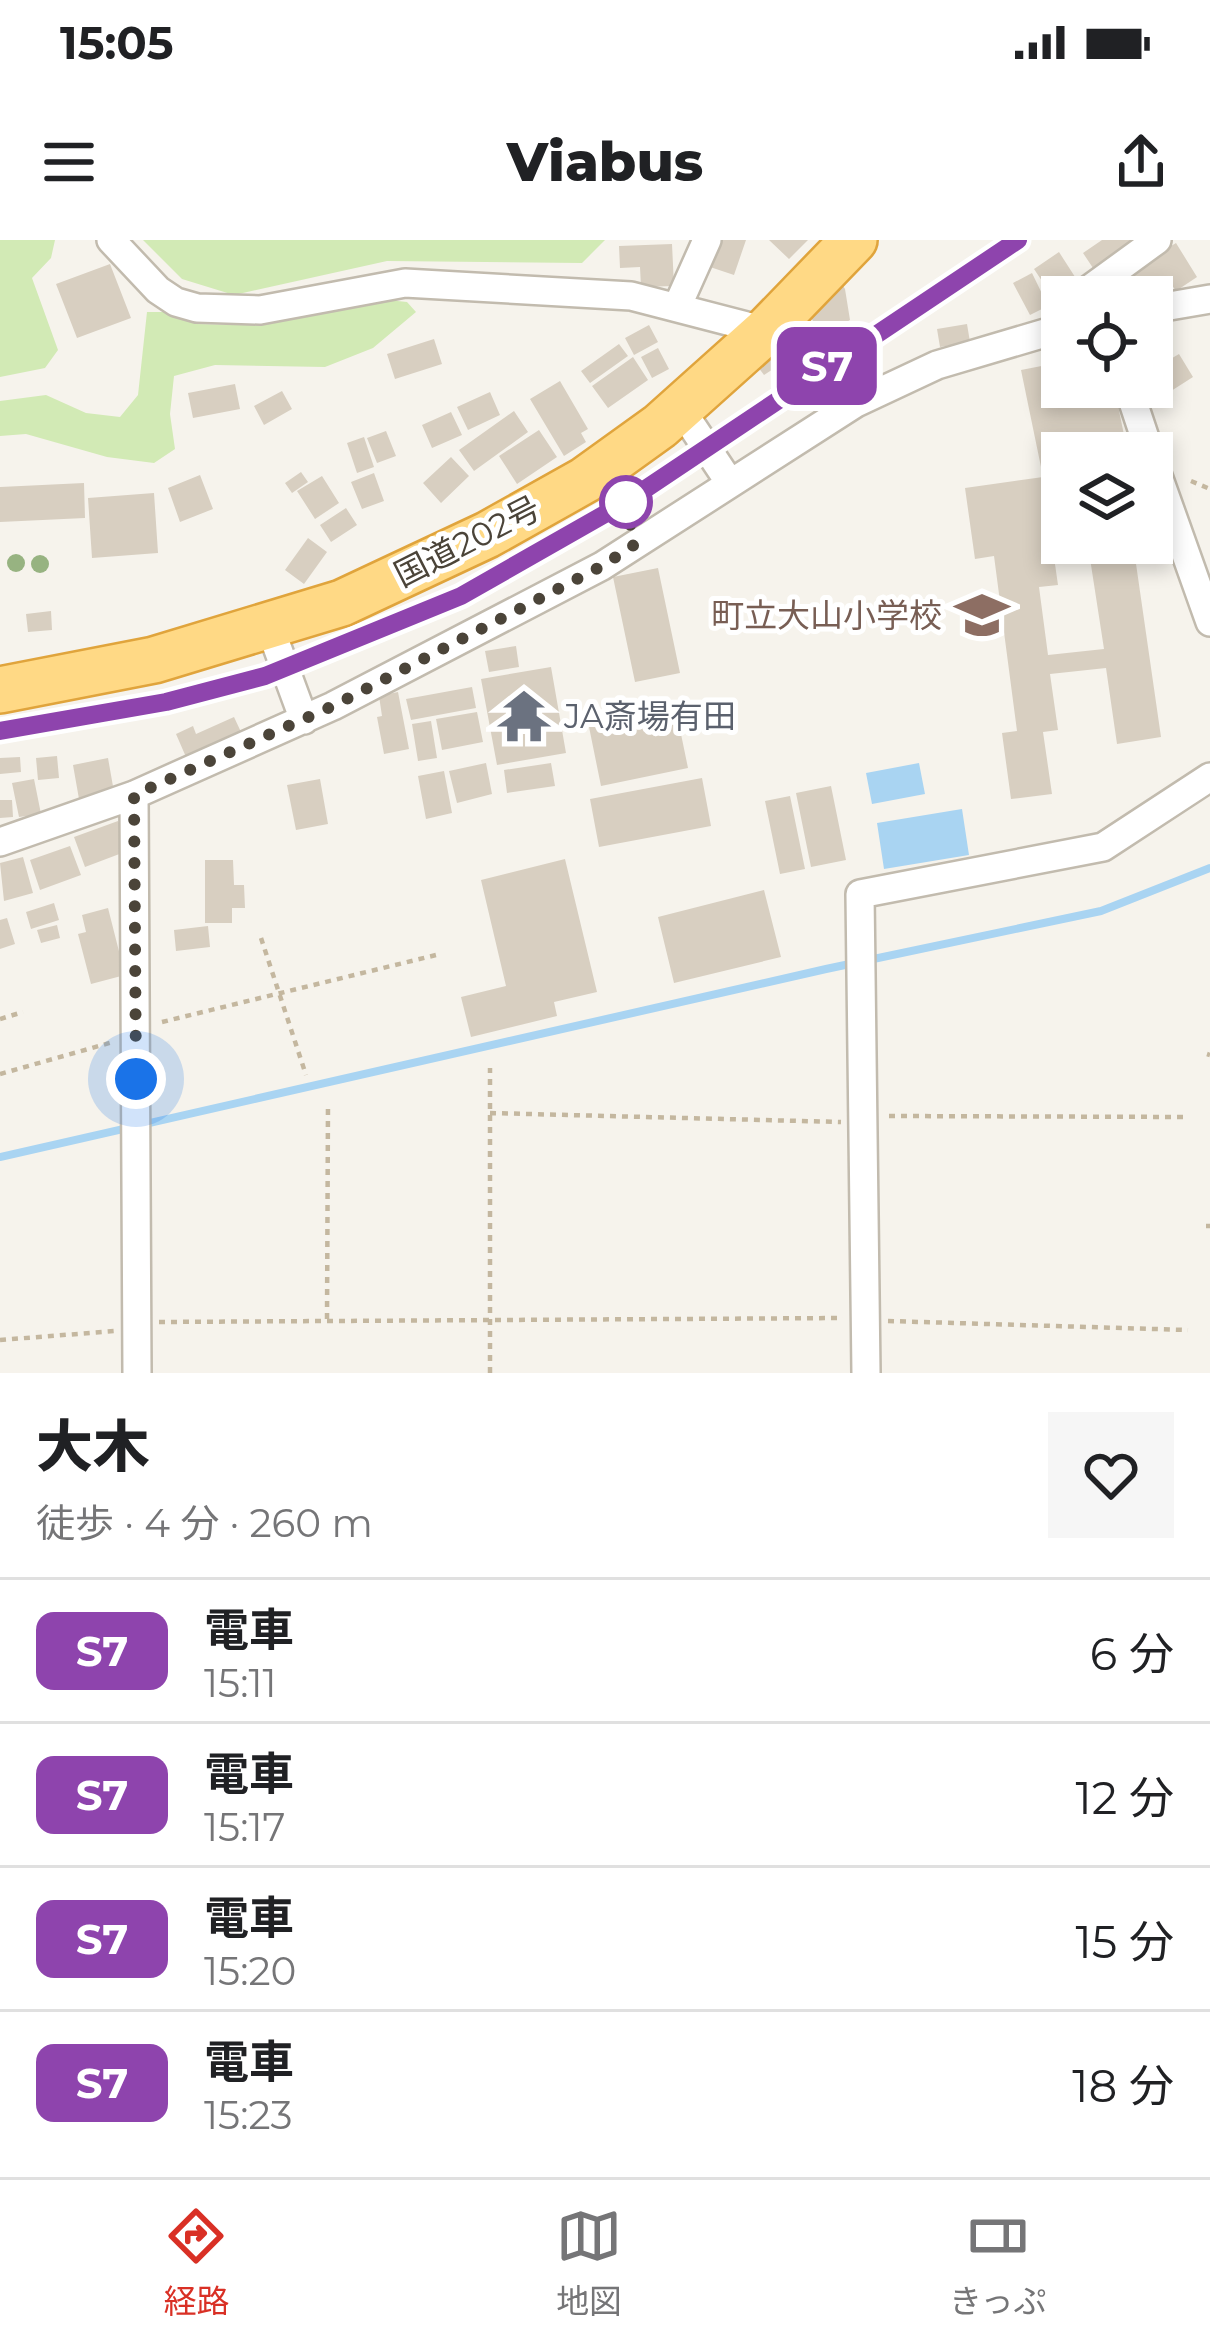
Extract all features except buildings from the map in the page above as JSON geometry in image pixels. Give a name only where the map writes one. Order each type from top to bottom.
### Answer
[{"type":"highway","name":"国道202号","points":[[0,690],[154,660],[342,603],[487,535],[585,480],[680,408],[766,331],[854,240]]},
{"type":"street","points":[[111,240],[158,290],[197,308],[260,310],[405,283],[631,296],[766,331]]},
{"type":"street","points":[[676,307],[707,240]]},
{"type":"street","points":[[1108,276],[1157,240]]},
{"type":"street","points":[[1173,305],[1210,299]]},
{"type":"street","points":[[0,842],[78,818],[304,719],[602,566],[856,403],[938,365],[1041,334]]},
{"type":"street","points":[[680,408],[730,483]]},
{"type":"street","points":[[1173,518],[1210,622]]},
{"type":"street","points":[[269,625],[304,719]]},
{"type":"street","points":[[866,1373],[860,894],[1102,847],[1210,777]]},
{"type":"street","points":[[134,795],[137,1373]]},
{"type":"path","points":[[1191,481],[1210,489]]},
{"type":"path","points":[[261,938],[306,1076]]},
{"type":"path","points":[[152,1024],[436,955]]},
{"type":"path","points":[[0,1019],[22,1012]]},
{"type":"path","points":[[0,1075],[124,1039]]},
{"type":"path","points":[[490,1068],[490,1373]]},
{"type":"path","points":[[327,1320],[328,1103]]},
{"type":"path","points":[[490,1112],[841,1122]]},
{"type":"path","points":[[874,1116],[1189,1117]]},
{"type":"path","points":[[150,1322],[843,1318]]},
{"type":"path","points":[[876,1320],[1188,1330]]},
{"type":"path","points":[[0,1340],[115,1331]]},
{"type":"green space","points":[[0,240],[55,240],[51,258],[32,278],[58,350],[45,368],[0,377]]},
{"type":"green space","points":[[143,240],[605,240],[582,263],[387,261],[234,295],[182,279]]},
{"type":"green space","points":[[388,300],[407,302],[416,312],[373,348],[325,367],[215,365],[174,376],[170,414],[175,449],[154,463],[107,457],[26,434],[0,436],[0,401],[46,395],[86,413],[120,417],[138,395],[147,312],[167,312],[196,324],[246,325]]},
{"type":"water","points":[[919,763],[925,794],[872,804],[866,773]]},
{"type":"water","points":[[962,809],[969,855],[884,869],[877,823]]},
{"type":"waterway","points":[[0,1157],[1101,911],[1210,868]]},
{"type":"railway","points":[[0,731],[167,702],[265,676],[461,596],[626,501],[1018,240]]},
{"type":"train","name":"S7","points":[[0,731],[166,702],[265,676],[461,596],[626,502],[1018,240]]},
{"type":"place","name":"町立大山小学校","points":[[982,615]]},
{"type":"place","name":"JA斎場有田","points":[[524,716]]},
{"type":"route","points":[[136,1079],[134,795],[333,706],[602,566],[634,545],[626,502]]}]
